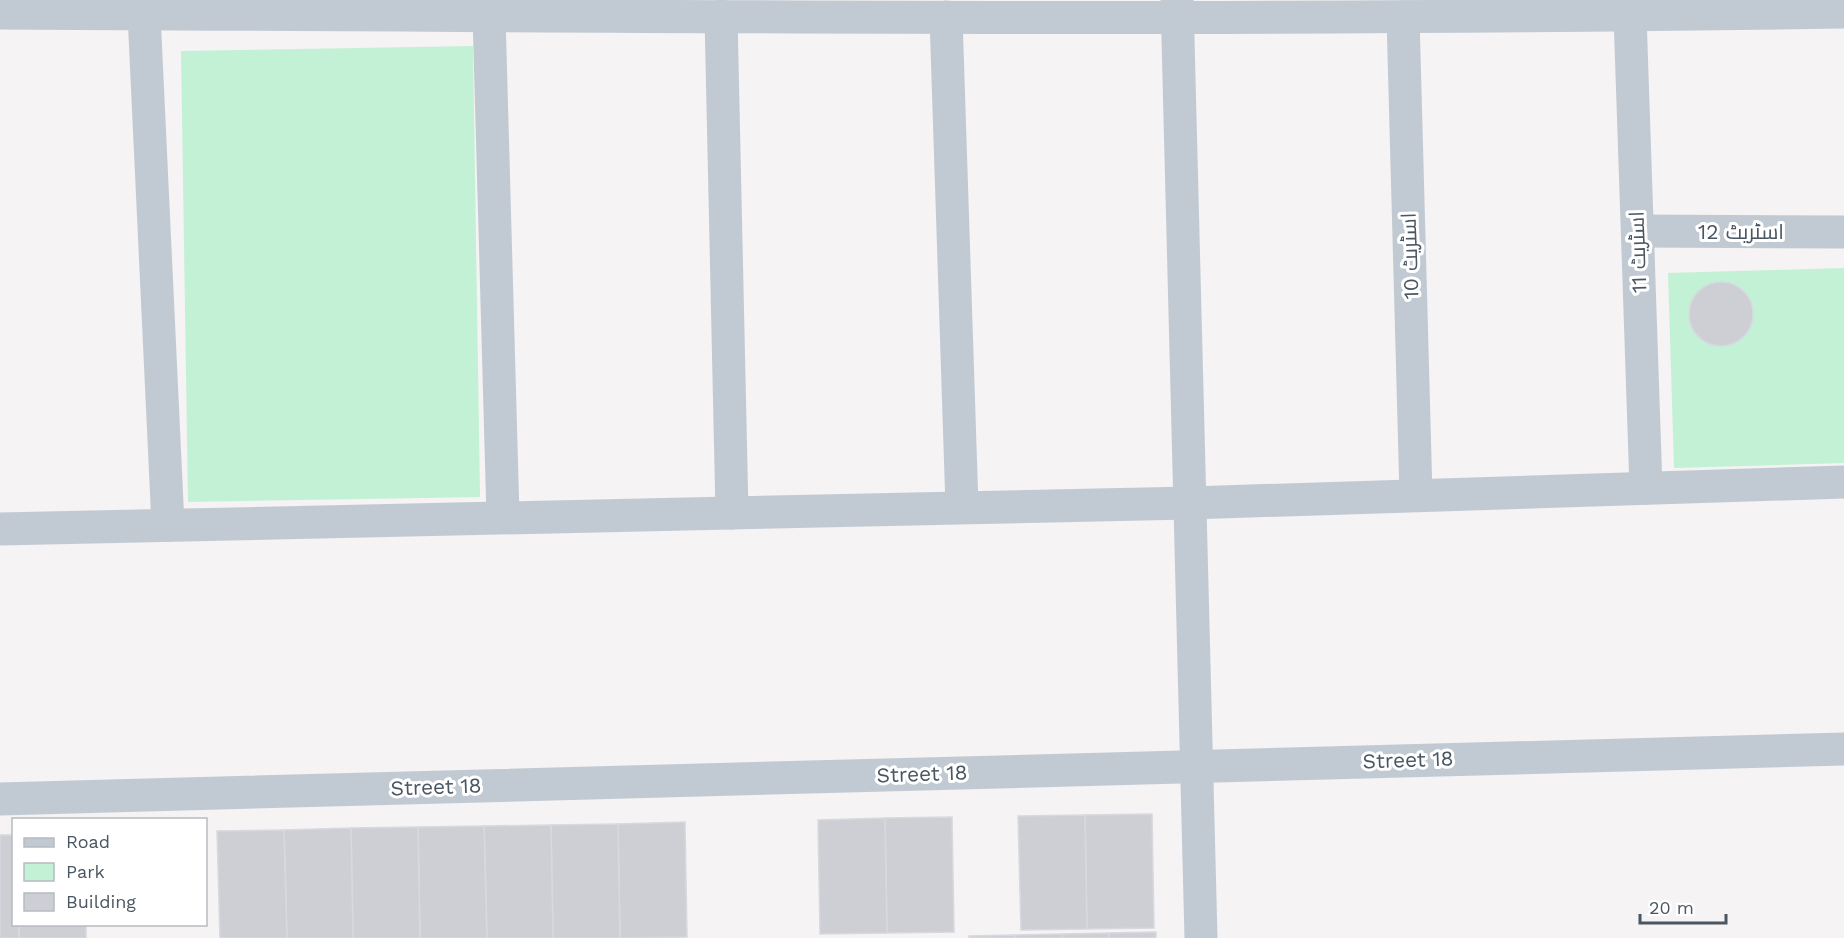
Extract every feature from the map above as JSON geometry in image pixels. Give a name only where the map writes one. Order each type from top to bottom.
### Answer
[{"type":"street","points":[[1177,8],[1201,938]]},
{"type":"street","points":[[0,13],[946,17],[1177,8],[1403,17],[1844,12]]},
{"type":"street","points":[[144,14],[168,525]]},
{"type":"street","points":[[489,15],[503,517]]},
{"type":"street","name":"اسٹریٹ 11","points":[[1630,15],[1646,488]]},
{"type":"street","points":[[721,16],[732,513]]},
{"type":"street","points":[[946,17],[962,507]]},
{"type":"street","name":"اسٹریٹ 10","points":[[1403,17],[1416,495]]},
{"type":"street","name":"اسٹریٹ 12","points":[[1638,231],[1844,232]]},
{"type":"street","points":[[0,529],[1190,502],[1844,482]]},
{"type":"street","name":"Street 18","points":[[0,799],[1844,749]]},
{"type":"green space","points":[[473,46],[480,497],[188,502],[181,51]]},
{"type":"green space","points":[[1844,268],[1844,463],[1674,468],[1668,273]]},
{"type":"building","points":[[1721,282],[1733,284],[1744,291],[1751,302],[1753,314],[1751,326],[1744,337],[1733,344],[1721,346],[1709,344],[1698,337],[1691,326],[1689,314],[1691,302],[1698,291],[1709,284]]},
{"type":"building","points":[[1152,814],[1154,928],[1087,929],[1085,815]]},
{"type":"building","points":[[1085,815],[1087,929],[1021,930],[1018,816]]},
{"type":"building","points":[[952,817],[954,932],[887,933],[885,818]]},
{"type":"building","points":[[885,818],[887,933],[820,934],[818,820]]},
{"type":"building","points":[[685,822],[687,937],[620,938],[618,824]]},
{"type":"building","points":[[618,824],[620,938],[553,938],[551,825]]},
{"type":"building","points":[[551,825],[553,938],[487,938],[484,826]]},
{"type":"building","points":[[484,826],[487,938],[420,938],[418,827]]},
{"type":"building","points":[[418,827],[420,938],[353,938],[351,828]]},
{"type":"building","points":[[351,828],[353,938],[287,938],[284,830]]},
{"type":"building","points":[[284,830],[287,938],[220,938],[217,831]]},
{"type":"building","points":[[0,835],[12,835],[12,926],[19,926],[19,938],[0,938]]},
{"type":"building","points":[[19,926],[86,926],[86,938],[19,938]]},
{"type":"building","points":[[1156,932],[1156,938],[1109,938],[1109,933]]},
{"type":"building","points":[[1109,933],[1109,938],[1062,938],[1062,934]]},
{"type":"building","points":[[1062,934],[1062,938],[1015,938],[1015,935]]},
{"type":"building","points":[[1015,935],[1015,938],[969,938],[969,936]]}]
